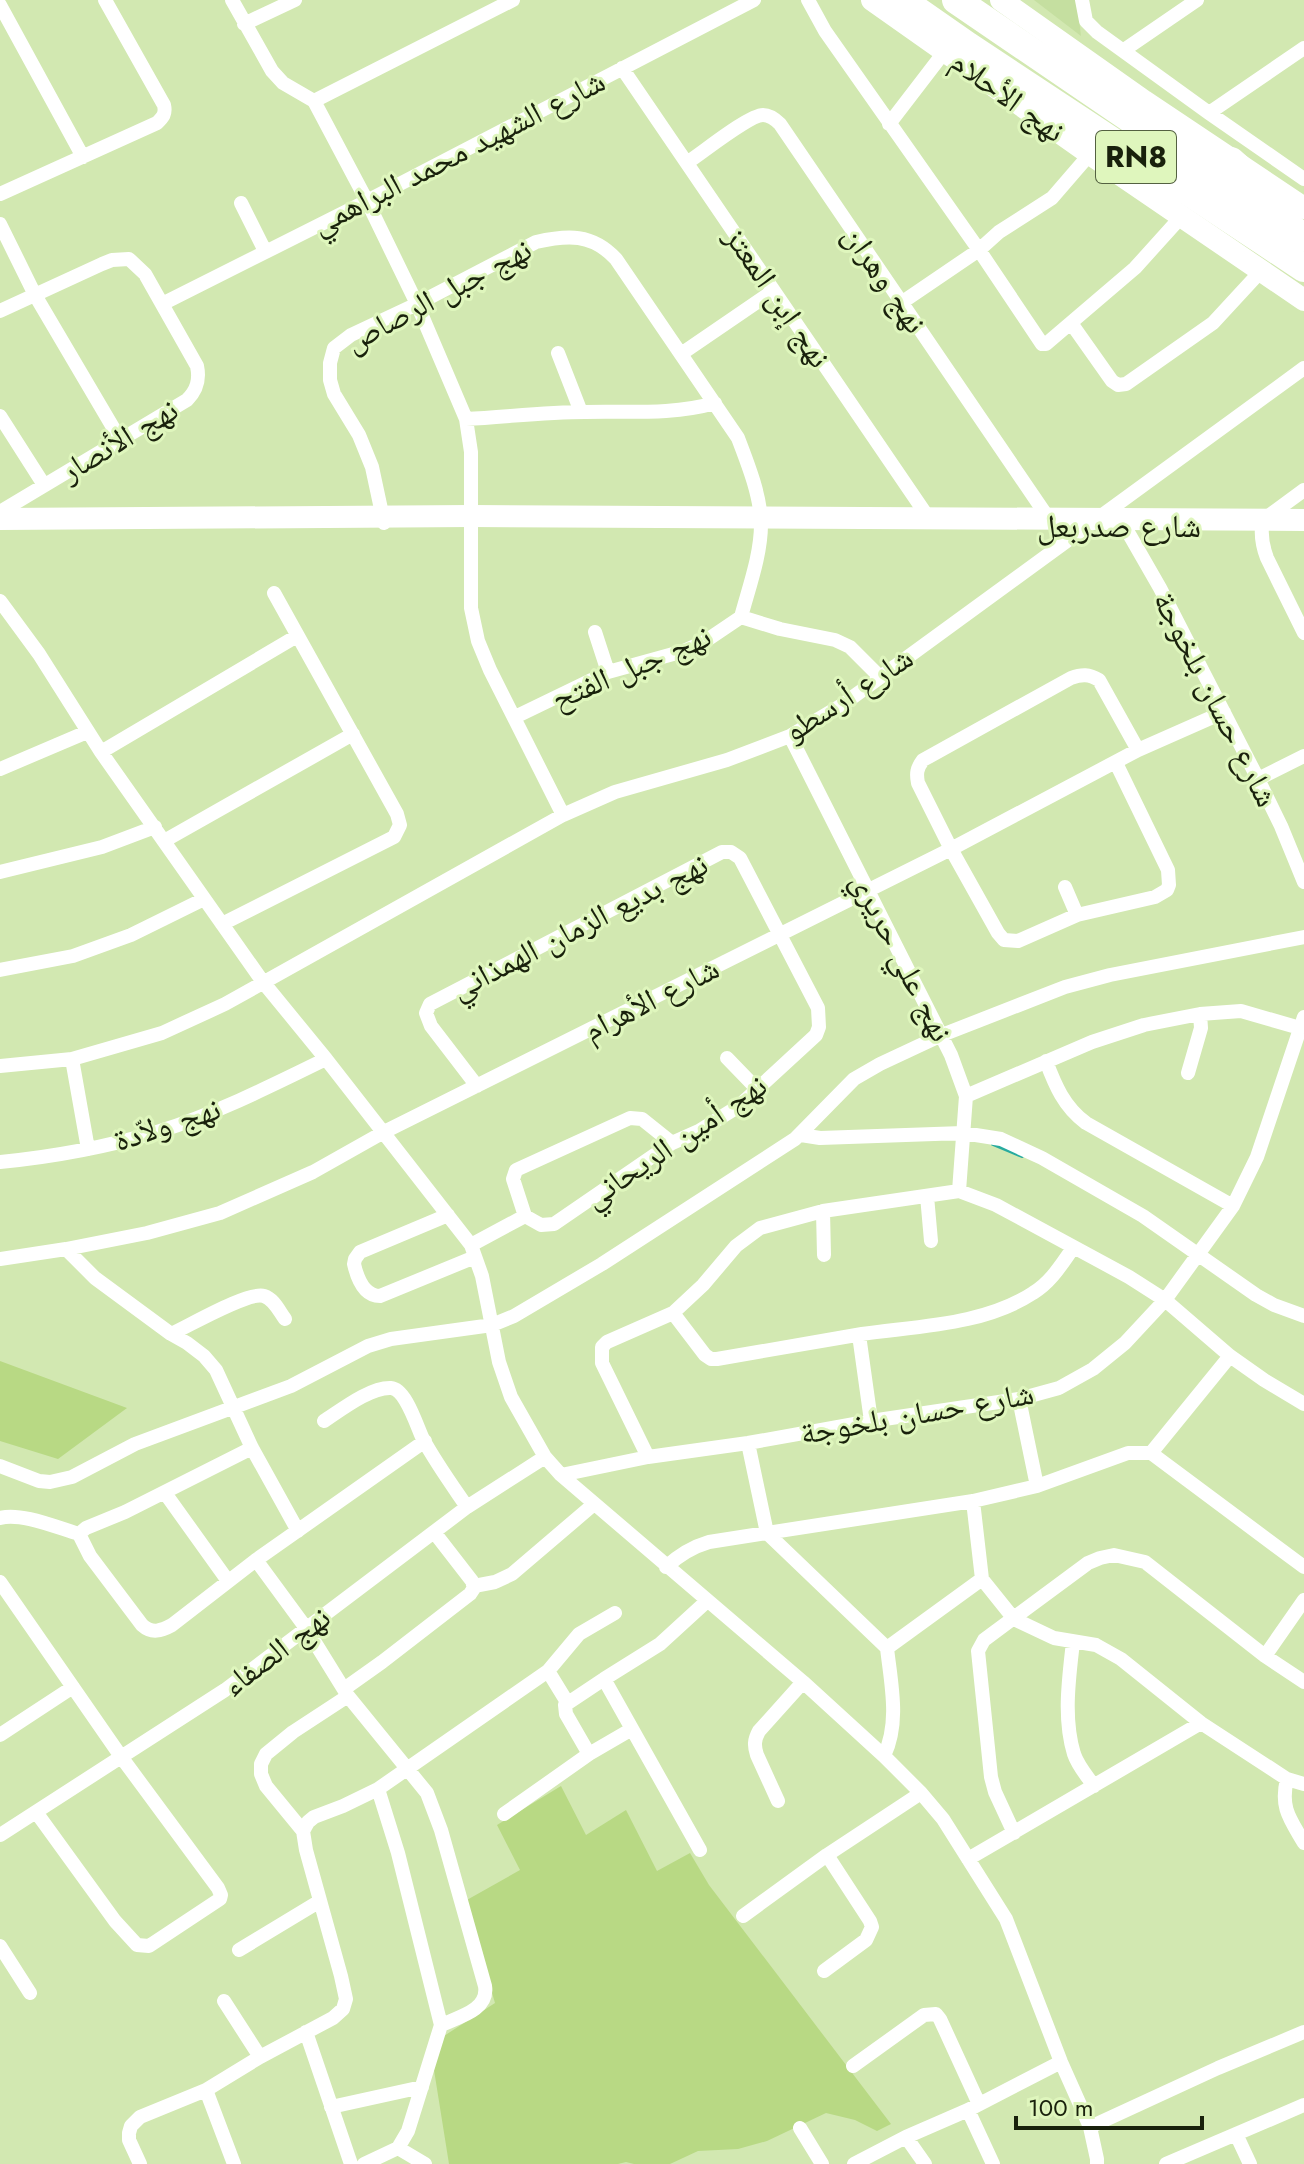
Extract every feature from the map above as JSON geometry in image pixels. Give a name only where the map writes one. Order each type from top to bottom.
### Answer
[{"type":"highway","name":"RN8","points":[[902,0],[956,48],[1304,268]]},
{"type":"highway","name":"RN8","points":[[956,0],[996,12],[1304,237]]},
{"type":"highway","points":[[1231,161],[1304,225]]},
{"type":"street","points":[[0,194],[163,118],[164,105],[105,0]]},
{"type":"street","points":[[232,0],[272,71],[283,83],[314,101],[417,304],[466,419],[471,452],[471,608],[478,641],[563,815]]},
{"type":"street","points":[[244,24],[295,0]]},
{"type":"street","points":[[314,101],[511,0]]},
{"type":"street","points":[[808,0],[825,31],[1042,344],[1046,344],[1135,268],[1181,217]]},
{"type":"street","name":"نهج الأحلام","points":[[872,0],[956,48],[1090,154],[1304,300]]},
{"type":"street","points":[[1082,0],[1086,21],[1097,32],[1303,177]]},
{"type":"street","points":[[1124,50],[1197,0]]},
{"type":"street","name":"شارع الشهيد محمد البراهمي","points":[[162,304],[367,201],[745,2]]},
{"type":"street","points":[[0,5],[83,157]]},
{"type":"street","points":[[996,12],[1304,208]]},
{"type":"street","points":[[889,124],[956,48]]},
{"type":"street","points":[[1209,113],[1304,48]]},
{"type":"street","name":"نهج إبن المعتز","points":[[622,68],[931,522]]},
{"type":"street","name":"نهج وهران","points":[[688,162],[748,121],[761,115],[773,117],[1051,522]]},
{"type":"street","points":[[901,303],[1052,198],[1090,154]]},
{"type":"street","points":[[241,203],[265,251]]},
{"type":"street","points":[[0,224],[35,295],[121,441]]},
{"type":"street","name":"نهج جبل الرصاص","points":[[384,522],[372,467],[359,435],[334,394],[330,380],[334,348],[351,335],[536,242],[555,237],[574,237],[594,241],[616,259],[738,438],[751,472],[761,523]]},
{"type":"street","name":"نهج الأنصار","points":[[0,512],[187,400],[194,393],[199,376],[197,366],[145,274],[129,259],[112,260],[35,295]]},
{"type":"street","points":[[1071,323],[1112,381],[1118,385],[1126,384],[1213,323],[1261,271]]},
{"type":"street","points":[[681,354],[773,291]]},
{"type":"street","points":[[0,311],[35,295]]},
{"type":"street","points":[[558,353],[581,412]]},
{"type":"street","name":"شارع أرسطو","points":[[0,1066],[72,1059],[162,1033],[225,1004],[563,815],[615,792],[727,760],[790,736],[842,705],[1304,368]]},
{"type":"street","points":[[466,419],[688,410],[715,403]]},
{"type":"street","points":[[0,416],[44,485]]},
{"type":"street","points":[[1304,490],[1262,524],[1262,545],[1267,558],[1304,633]]},
{"type":"street","points":[[0,519],[384,522]]},
{"type":"street","name":"شارع صدربعل","points":[[384,522],[1122,523],[1203,519],[1304,528]]},
{"type":"street","name":"شارع صدربعل","points":[[1262,524],[1304,520]]},
{"type":"street","points":[[0,530],[384,522]]},
{"type":"street","name":"نهج جبل الفتح","points":[[515,717],[608,672],[684,651],[704,642],[741,617],[754,571],[761,523]]},
{"type":"street","name":"شارع حسان بلخوجة","points":[[1122,523],[1160,588],[1258,779],[1304,882]]},
{"type":"street","points":[[222,924],[394,837],[400,825],[397,814],[274,593]]},
{"type":"street","points":[[0,601],[39,654],[87,732],[263,982],[384,1132],[473,1251],[482,1276],[499,1362],[511,1397],[545,1457],[561,1475],[666,1567],[803,1682],[884,1756],[943,1819],[1006,1919],[1061,2062],[1090,2127],[1097,2164]]},
{"type":"street","points":[[741,617],[835,640],[850,647],[880,677]]},
{"type":"street","points":[[595,632],[608,672]]},
{"type":"street","points":[[101,752],[297,636]]},
{"type":"street","points":[[1116,763],[1168,870],[1169,885],[1155,897],[1077,915],[1018,941],[1004,940],[951,849],[918,783],[916,774],[920,764],[1071,678],[1084,675],[1099,680],[1138,750]]},
{"type":"street","name":"شارع الأهرام","points":[[0,1259],[147,1233],[220,1213],[313,1172],[384,1132],[951,849],[1138,750],[1224,712]]},
{"type":"street","points":[[0,769],[87,732]]},
{"type":"street","points":[[164,841],[353,734]]},
{"type":"street","name":"نهج علي حريري","points":[[790,736],[951,1055],[966,1096],[959,1191]]},
{"type":"street","points":[[1258,779],[1304,756]]},
{"type":"street","points":[[0,872],[102,847],[155,827]]},
{"type":"street","name":"نهج بديع الزمان الهمذاني","points":[[477,1086],[431,1026],[426,1013],[430,1004],[722,852],[731,852],[740,858],[780,934]]},
{"type":"street","points":[[1065,887],[1077,915]]},
{"type":"street","points":[[0,970],[73,956],[131,935],[204,899]]},
{"type":"street","name":"نهج أمين الريحاني","points":[[525,1216],[541,1225],[554,1224],[672,1143],[699,1131],[739,1106],[816,1035],[819,1027],[818,1008],[780,934]]},
{"type":"street","points":[[0,1466],[39,1481],[58,1481],[79,1474],[135,1444],[291,1386],[357,1351],[391,1339],[492,1325],[544,1300],[801,1135],[858,1075],[942,1035],[1065,987],[1110,975],[1304,937]]},
{"type":"street","points":[[966,1096],[1092,1042],[1144,1025],[1200,1014],[1241,1011],[1303,1023]]},
{"type":"street","points":[[1188,1073],[1201,1028],[1200,1014]]},
{"type":"street","name":"شارع حسان بلخوجة","points":[[561,1475],[648,1457],[1019,1399],[1059,1388],[1093,1369],[1125,1343],[1165,1300],[1233,1206],[1257,1157],[1303,1023]]},
{"type":"street","points":[[727,1058],[757,1089]]},
{"type":"street","points":[[72,1059],[88,1149]]},
{"type":"street","name":"نهج ولاّدة","points":[[0,1162],[88,1149],[157,1132],[236,1102],[326,1059]]},
{"type":"street","points":[[1046,1061],[1065,1103],[1075,1115],[1233,1206]]},
{"type":"street","points":[[448,1215],[360,1252],[354,1264],[365,1291],[380,1296],[473,1251],[525,1216],[513,1179],[516,1170],[630,1118],[642,1119],[672,1143]]},
{"type":"street","points":[[801,1135],[820,1138],[963,1133],[1001,1139],[1030,1151],[1143,1216],[1256,1295],[1304,1316]]},
{"type":"street","points":[[648,1457],[602,1363],[600,1355],[607,1342],[673,1313],[703,1285],[736,1246],[760,1228],[823,1211],[959,1191],[996,1205],[1129,1277],[1165,1300],[1230,1356],[1304,1404]]},
{"type":"street","points":[[927,1196],[931,1241]]},
{"type":"street","points":[[823,1211],[824,1255]]},
{"type":"street","points":[[673,1313],[711,1359],[980,1316],[1002,1309],[1049,1282],[1073,1248]]},
{"type":"street","points":[[66,1249],[95,1278],[187,1343],[216,1370],[252,1448],[298,1531]]},
{"type":"street","points":[[171,1334],[252,1296],[264,1296],[285,1319]]},
{"type":"street","points":[[859,1335],[871,1421]]},
{"type":"street","points":[[1151,1453],[1230,1356]]},
{"type":"street","points":[[324,1421],[362,1397],[390,1388],[401,1394],[425,1441],[467,1507]]},
{"type":"street","points":[[1019,1399],[1037,1486]]},
{"type":"street","points":[[79,1534],[90,1556],[147,1630],[158,1631],[172,1625],[256,1560],[425,1441]]},
{"type":"street","points":[[748,1443],[767,1533],[887,1648],[893,1724],[884,1756]]},
{"type":"street","points":[[0,1518],[17,1517],[79,1534],[252,1448]]},
{"type":"street","points":[[666,1567],[680,1554],[709,1542],[973,1501],[1037,1486],[1128,1453],[1151,1453],[1304,1567]]},
{"type":"street","name":"نهج الصفاء","points":[[0,1835],[225,1690],[467,1507],[545,1457]]},
{"type":"street","points":[[165,1493],[228,1581]]},
{"type":"street","points":[[973,1501],[982,1579],[1014,1619],[1054,1638],[1096,1645],[1121,1659],[1201,1723],[1287,1779],[1304,1784]]},
{"type":"street","points":[[474,1586],[495,1582],[512,1574],[594,1504]]},
{"type":"street","points":[[140,2164],[129,2133],[140,2117],[206,2090],[333,2018],[343,2009],[346,1999],[303,1831],[266,1786],[261,1764],[266,1754],[293,1732],[470,1594],[474,1586],[472,1581],[434,1532]]},
{"type":"street","points":[[1014,1833],[991,1777],[978,1651],[984,1640],[1088,1563],[1114,1555],[1145,1562],[1265,1656],[1304,1682]]},
{"type":"street","points":[[256,1560],[306,1628],[346,1693],[427,1793],[434,1809],[486,1992],[480,2005],[472,2011],[441,2025]]},
{"type":"street","points":[[887,1648],[982,1579]]},
{"type":"street","points":[[0,1582],[122,1758],[218,1888],[220,1899],[149,1946],[137,1945],[36,1812]]},
{"type":"street","points":[[1265,1656],[1304,1600]]},
{"type":"street","points":[[589,1754],[566,1714],[567,1702],[660,1644],[707,1601]]},
{"type":"street","points":[[303,1831],[314,1817],[378,1789],[548,1671],[579,1634],[615,1613]]},
{"type":"street","points":[[1073,1642],[1068,1686],[1073,1747],[1077,1761],[1094,1786]]},
{"type":"street","points":[[548,1671],[567,1702]]},
{"type":"street","points":[[604,1679],[700,1850]]},
{"type":"street","points":[[778,1801],[757,1755],[755,1738],[803,1682]]},
{"type":"street","points":[[0,1734],[73,1687]]},
{"type":"street","points":[[968,1859],[1201,1723]]},
{"type":"street","points":[[504,1814],[589,1754],[632,1729]]},
{"type":"street","points":[[1287,1779],[1285,1807],[1304,1843]]},
{"type":"street","points":[[364,2164],[398,2148],[408,2131],[441,2025],[398,1853],[378,1789]]},
{"type":"street","points":[[743,1916],[827,1855],[921,1793]]},
{"type":"street","points":[[824,1971],[866,1940],[872,1927],[827,1855]]},
{"type":"street","points":[[239,1950],[320,1901]]},
{"type":"street","points":[[0,1946],[30,1993]]},
{"type":"street","points":[[224,2001],[260,2057]]},
{"type":"street","points":[[853,2066],[924,2015],[936,2014],[974,2107],[993,2164]]},
{"type":"street","points":[[306,2032],[351,2164]]},
{"type":"street","points":[[1090,2127],[1304,2032]]},
{"type":"street","points":[[854,2164],[1061,2062]]},
{"type":"street","points":[[331,2107],[422,2087]]},
{"type":"street","points":[[206,2090],[234,2164]]},
{"type":"street","points":[[1166,2164],[1304,2105]]},
{"type":"street","points":[[800,2128],[822,2164]]},
{"type":"street","points":[[1236,2134],[1250,2164]]},
{"type":"street","points":[[906,2137],[925,2164]]},
{"type":"street","points":[[398,2148],[425,2164]]},
{"type":"shaded area","points":[[1034,0],[1077,0],[1081,36]]},
{"type":"shaded area","points":[[0,1361],[127,1408],[58,1459],[0,1441]]},
{"type":"shaded area","points":[[561,1786],[586,1835],[626,1810],[657,1871],[690,1853],[709,1885],[891,2124],[877,2131],[855,2120],[826,2113],[767,2141],[738,2149],[698,2151],[670,2164],[449,2164],[430,2045],[495,2003],[465,1901],[520,1870],[497,1825]]},
{"type":"waterway","points":[[993,1144],[1022,1156]]}]
